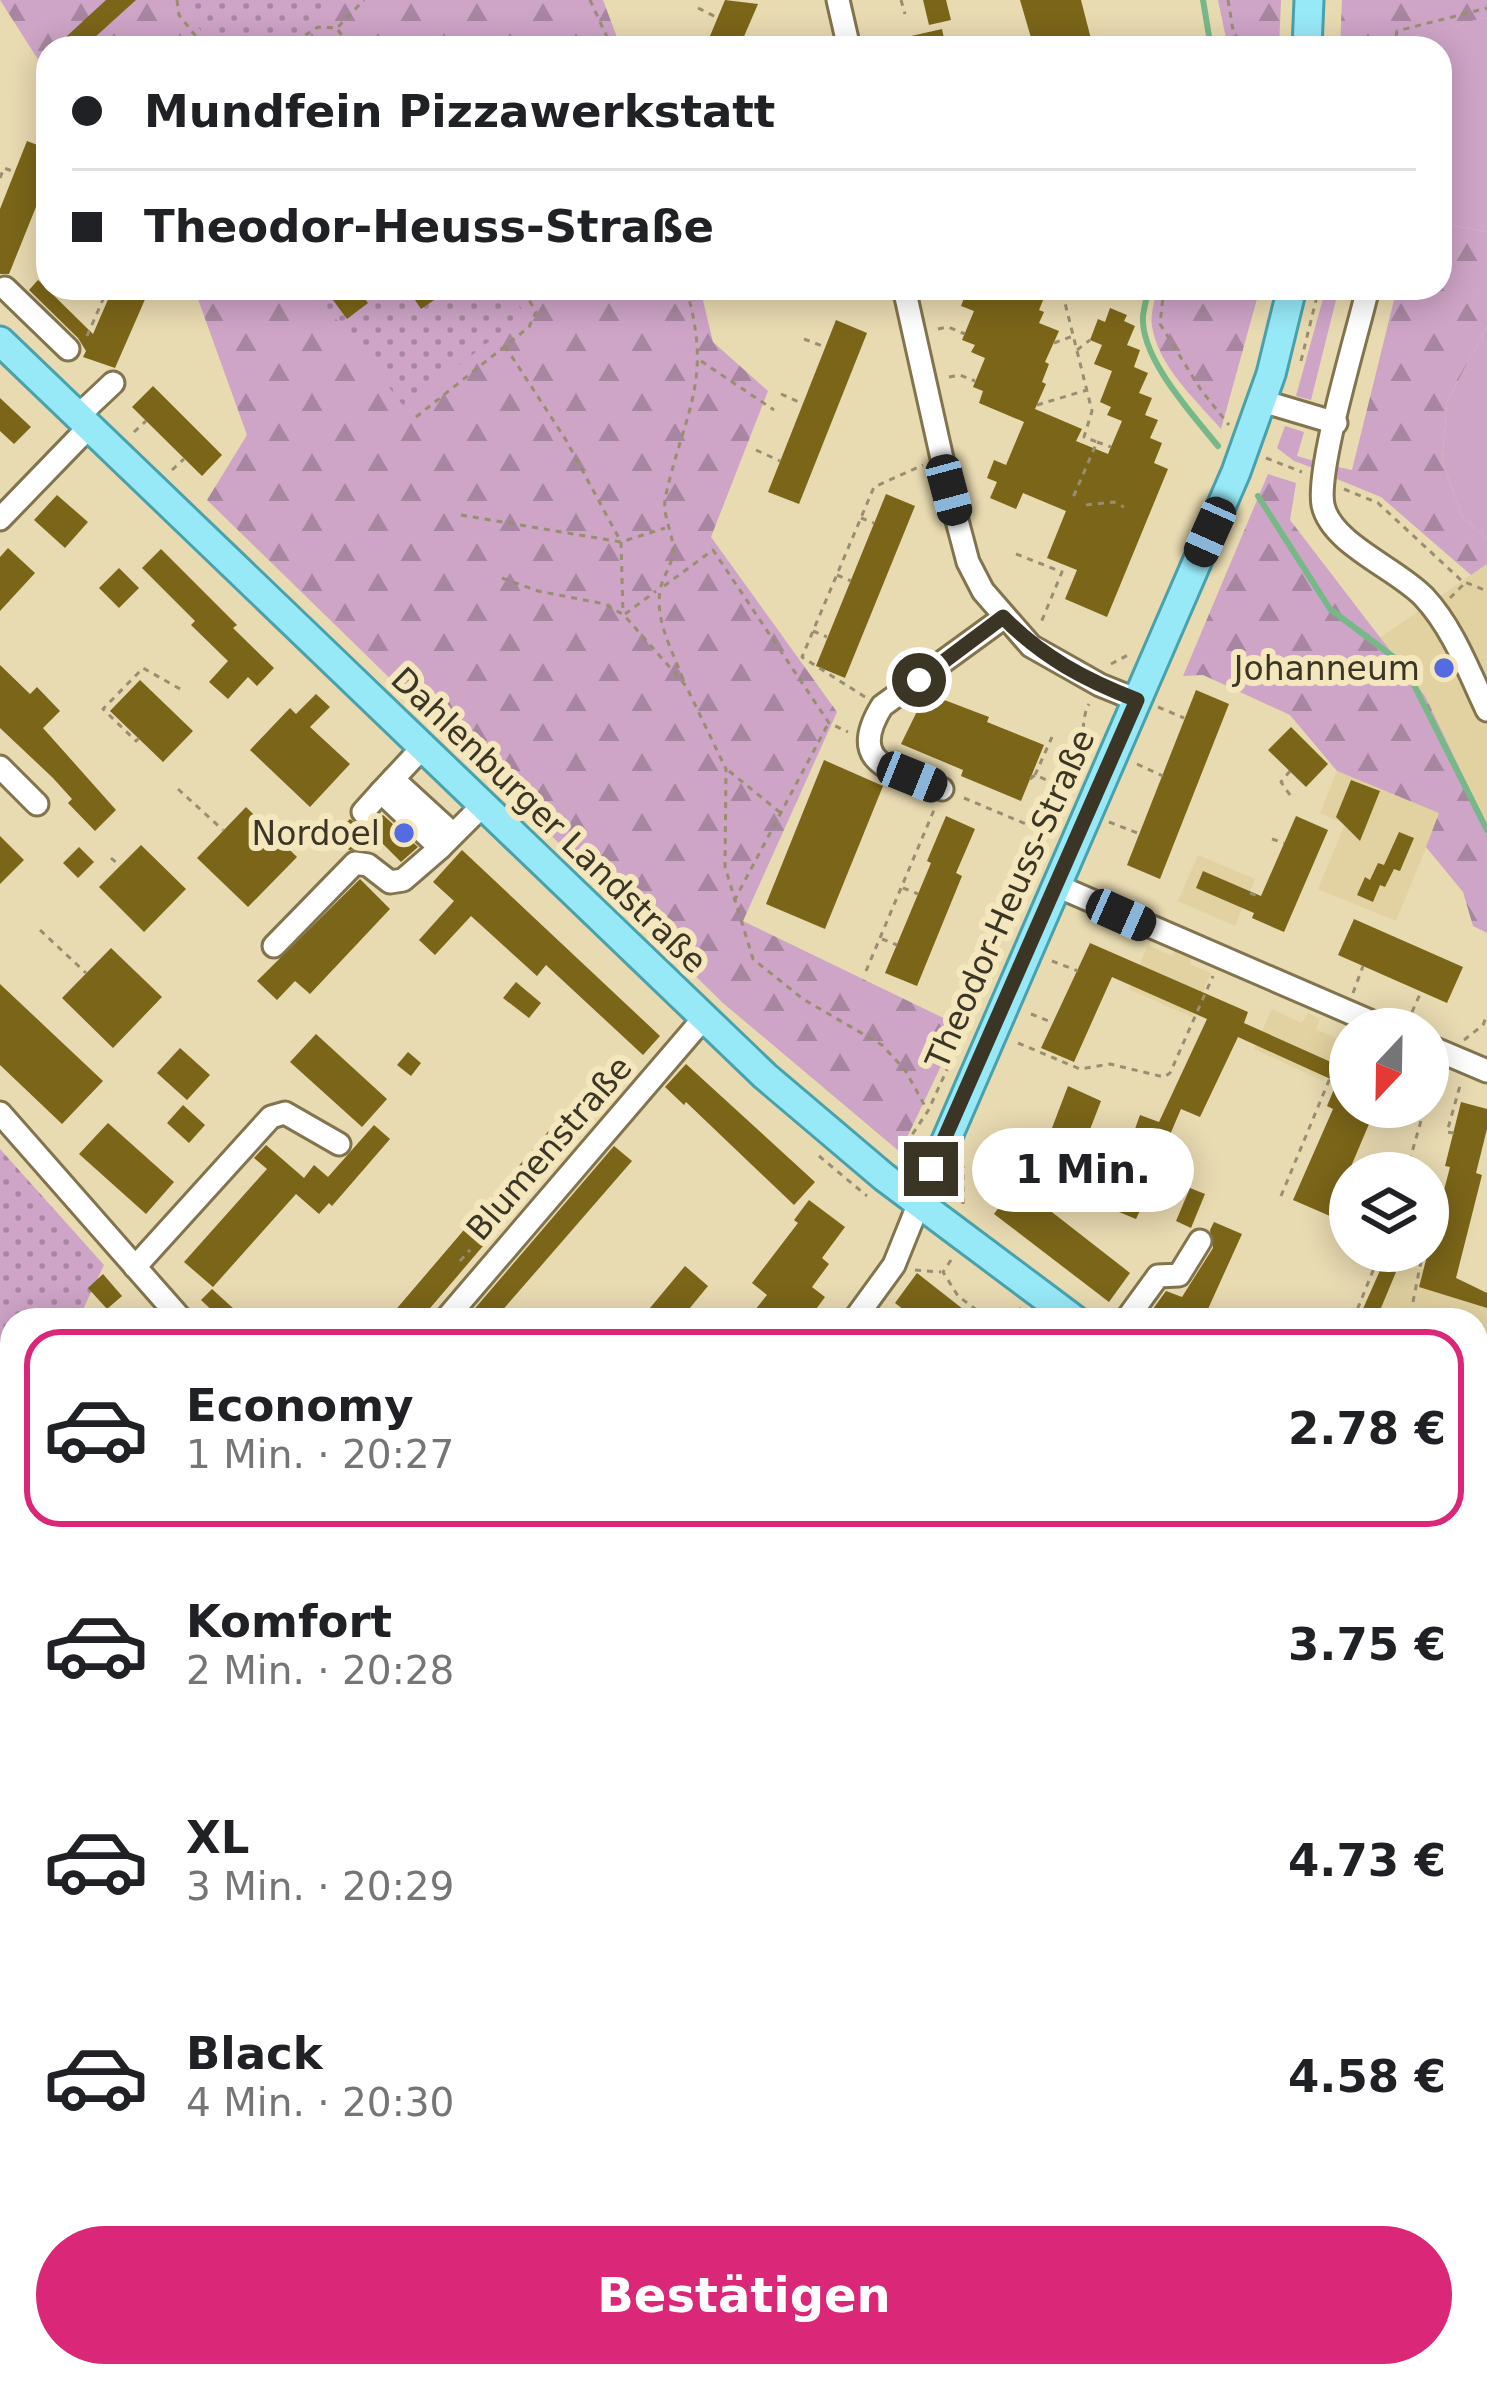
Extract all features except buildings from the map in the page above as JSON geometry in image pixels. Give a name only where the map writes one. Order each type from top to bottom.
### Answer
[{"type":"main road","points":[[1308,36],[1309,0]]},
{"type":"main road","name":"Theodor-Heuss-Straße","points":[[919,1203],[1049,874],[1148,704],[1262,401],[1289,300]]},
{"type":"main road","name":"Dahlenburger Landstraße","points":[[4,345],[703,1019],[835,1138],[1059,1308]]},
{"type":"street","points":[[838,0],[846,36]]},
{"type":"street","points":[[5,288],[38,320],[77,344]]},
{"type":"street","points":[[907,300],[968,562],[983,591],[1031,646],[1100,685],[1148,704]]},
{"type":"street","points":[[1365,300],[1324,481],[1323,506],[1336,530],[1423,595],[1446,626],[1487,710]]},
{"type":"street","points":[[4,345],[38,320]]},
{"type":"street","points":[[0,519],[113,383]]},
{"type":"street","points":[[1262,401],[1336,423]]},
{"type":"street","points":[[942,789],[882,765],[870,756],[866,741],[882,706],[1003,617]]},
{"type":"street","points":[[363,812],[422,748]]},
{"type":"street","points":[[0,767],[38,804]]},
{"type":"street","points":[[387,786],[447,841]]},
{"type":"street","points":[[274,946],[355,863],[368,866],[389,882],[403,880],[482,806]]},
{"type":"street","points":[[1049,874],[1329,1011]]},
{"type":"street","name":"Blumenstraße","points":[[455,1308],[703,1019]]},
{"type":"street","points":[[0,1113],[171,1308]]},
{"type":"street","points":[[135,1267],[271,1118],[285,1114],[338,1144]]},
{"type":"street","points":[[863,1308],[894,1265],[919,1203]]},
{"type":"street","points":[[1135,1308],[1158,1276],[1179,1275],[1200,1241]]},
{"type":"path","points":[[177,0],[179,15],[196,36]]},
{"type":"path","points":[[304,36],[318,27],[337,28],[364,0]]},
{"type":"path","points":[[590,0],[608,35]]},
{"type":"path","points":[[901,0],[905,14]]},
{"type":"path","points":[[1228,0],[1234,36]]},
{"type":"path","points":[[698,8],[718,18]]},
{"type":"path","points":[[1396,36],[1397,31],[1487,8]]},
{"type":"path","points":[[337,28],[343,36]]},
{"type":"path","points":[[0,178],[4,168],[15,172]]},
{"type":"path","points":[[77,344],[93,328],[104,300]]},
{"type":"path","points":[[416,417],[530,327],[536,312],[529,300]]},
{"type":"path","points":[[1064,300],[1092,411]]},
{"type":"path","points":[[1163,300],[1160,324],[1201,391],[1230,427]]},
{"type":"path","points":[[690,302],[700,360],[664,500],[674,544],[660,589],[663,629],[726,769],[783,815]]},
{"type":"path","points":[[914,334],[948,327],[964,334]]},
{"type":"path","points":[[1054,343],[1073,336]]},
{"type":"path","points":[[804,339],[825,347]]},
{"type":"path","points":[[1077,350],[1090,340]]},
{"type":"path","points":[[505,346],[566,440],[621,542],[623,615]]},
{"type":"path","points":[[700,360],[774,410]]},
{"type":"path","points":[[925,382],[960,375],[975,381]]},
{"type":"path","points":[[1037,405],[1087,390]]},
{"type":"path","points":[[781,394],[802,404]]},
{"type":"path","points":[[1100,402],[1084,436],[1111,447]]},
{"type":"path","points":[[129,436],[146,421]]},
{"type":"path","points":[[1072,500],[1097,442]]},
{"type":"path","points":[[756,450],[780,460]]},
{"type":"path","points":[[1264,457],[1378,503],[1462,581],[1487,591]]},
{"type":"path","points":[[882,706],[802,657],[874,487],[942,458]]},
{"type":"path","points":[[168,474],[184,459]]},
{"type":"path","points":[[1086,506],[1114,502],[1124,507]]},
{"type":"path","points":[[461,515],[621,542],[667,528]]},
{"type":"path","points":[[861,518],[874,523]]},
{"type":"path","points":[[623,615],[712,550],[829,723],[866,741]]},
{"type":"path","points":[[1016,554],[1062,572]]},
{"type":"path","points":[[1031,646],[1066,566]]},
{"type":"path","points":[[837,575],[850,580]]},
{"type":"path","points":[[502,578],[538,591],[605,604],[623,615],[686,686]]},
{"type":"path","points":[[813,631],[827,637]]},
{"type":"path","points":[[1049,874],[1045,832],[1083,729],[1083,714],[1112,662],[1134,650]]},
{"type":"path","points":[[139,738],[136,741],[103,709],[143,668],[182,690]]},
{"type":"path","points":[[1148,704],[1184,718]]},
{"type":"path","points":[[734,902],[829,723]]},
{"type":"path","points":[[1052,737],[1034,773],[1059,785]]},
{"type":"path","points":[[1134,763],[1162,776]]},
{"type":"path","points":[[726,769],[722,831],[734,902],[753,958],[803,999],[882,1045],[905,1070],[928,1111]]},
{"type":"path","points":[[1290,771],[1281,782],[1290,796]]},
{"type":"path","points":[[178,789],[224,830]]},
{"type":"path","points":[[866,971],[942,789],[1045,832]]},
{"type":"path","points":[[1109,822],[1140,834]]},
{"type":"path","points":[[925,831],[937,837]]},
{"type":"path","points":[[1273,838],[1284,843]]},
{"type":"path","points":[[111,858],[120,866]]},
{"type":"path","points":[[902,888],[918,894]]},
{"type":"path","points":[[1250,892],[1261,898]]},
{"type":"path","points":[[40,930],[86,973]]},
{"type":"path","points":[[880,938],[897,945]]},
{"type":"path","points":[[1046,958],[1078,971]]},
{"type":"path","points":[[1012,1040],[1080,1069],[1110,1064],[1164,1077],[1171,1073],[1205,984],[1221,958]]},
{"type":"path","points":[[1352,1008],[1364,967]]},
{"type":"path","points":[[889,1161],[906,1148],[928,1111],[985,987]]},
{"type":"path","points":[[1414,1008],[1421,992]]},
{"type":"path","points":[[1024,1011],[1051,1022]]},
{"type":"path","points":[[1454,1133],[1448,1132],[1456,1058],[1465,1036],[1483,1025],[1487,1015]]},
{"type":"path","points":[[1193,1020],[1204,1025]]},
{"type":"path","points":[[1171,1073],[1178,1076]]},
{"type":"path","points":[[1281,1196],[1329,1077]]},
{"type":"path","points":[[1308,1131],[1321,1137]]},
{"type":"path","points":[[539,1166],[550,1153]]},
{"type":"path","points":[[1290,1174],[1302,1180]]},
{"type":"path","points":[[499,1213],[509,1202]]},
{"type":"path","points":[[460,1261],[470,1250]]},
{"type":"path","points":[[952,1259],[943,1272],[956,1299],[970,1308]]},
{"type":"path","points":[[1358,1308],[1372,1272]]},
{"type":"path","points":[[1413,1302],[1419,1272]]},
{"type":"shaded area","name":"Johanneum","points":[[1487,564],[1487,825],[1425,696],[1378,639]]},
{"type":"shaded area","points":[[1337,771],[1440,813],[1396,921],[1318,889],[1345,824],[1320,813]]},
{"type":"shaded area","points":[[1198,855],[1255,879],[1235,926],[1178,901]]},
{"type":"shaded area","points":[[1148,945],[1172,956],[1176,947],[1193,954],[1190,964],[1211,973],[1192,1017],[1129,989]]},
{"type":"shaded area","points":[[1272,1009],[1302,1023],[1308,1013],[1320,1019],[1316,1029],[1329,1035],[1329,1070],[1324,1081],[1254,1049]]},
{"type":"shaded area","points":[[1379,1272],[1435,1272],[1484,1291],[1487,1288],[1487,1308],[1363,1308]]},
{"type":"green space","points":[[0,0],[603,0],[616,36],[36,36],[36,56]]},
{"type":"green space","points":[[184,0],[339,0],[331,11],[290,36],[205,36],[185,11]]},
{"type":"green space","points":[[1218,0],[1281,0],[1280,36],[1226,36]]},
{"type":"green space","points":[[1342,0],[1487,0],[1487,17],[1414,36],[1340,36]]},
{"type":"green space","points":[[1487,17],[1487,232],[1452,225],[1452,36],[1413,36]]},
{"type":"green space","points":[[1452,225],[1487,232],[1487,326],[1447,402],[1442,461],[1462,516],[1487,539],[1487,564],[1471,575],[1381,497],[1337,479],[1338,467],[1352,470],[1394,300],[1452,300]]},
{"type":"green space","points":[[198,300],[703,300],[713,342],[768,391],[711,537],[837,712],[743,921],[960,1026],[900,1152],[723,1003],[207,500],[247,435]]},
{"type":"green space","points":[[321,300],[516,300],[525,313],[405,408]]},
{"type":"green space","points":[[1154,300],[1257,300],[1221,429],[1162,355],[1152,312]]},
{"type":"green space","points":[[1323,300],[1336,300],[1311,400],[1296,396]]},
{"type":"green space","points":[[1487,326],[1487,539],[1462,516],[1442,461],[1447,402]]},
{"type":"green space","points":[[1285,426],[1304,432],[1297,456],[1314,461],[1313,468],[1277,448]]},
{"type":"green space","points":[[1268,474],[1296,483],[1290,520],[1425,696],[1487,825],[1487,933],[1473,926],[1463,892],[1426,847],[1439,813],[1337,771],[1290,715],[1203,675],[1183,676]]},
{"type":"green space","points":[[0,1149],[104,1265],[84,1308],[0,1308]]},
{"type":"waterway","points":[[1203,0],[1209,36]]},
{"type":"waterway","points":[[1146,300],[1144,332],[1150,350],[1170,385],[1218,446]]},
{"type":"waterway","points":[[1258,496],[1330,609],[1404,665],[1487,830]]},
{"type":"place","name":"Johanneum","points":[[1444,668]]},
{"type":"place","name":"Nordoel","points":[[404,833]]},
{"type":"route","points":[[919,680],[1003,617],[1056,663],[1137,700],[931,1169]]}]
